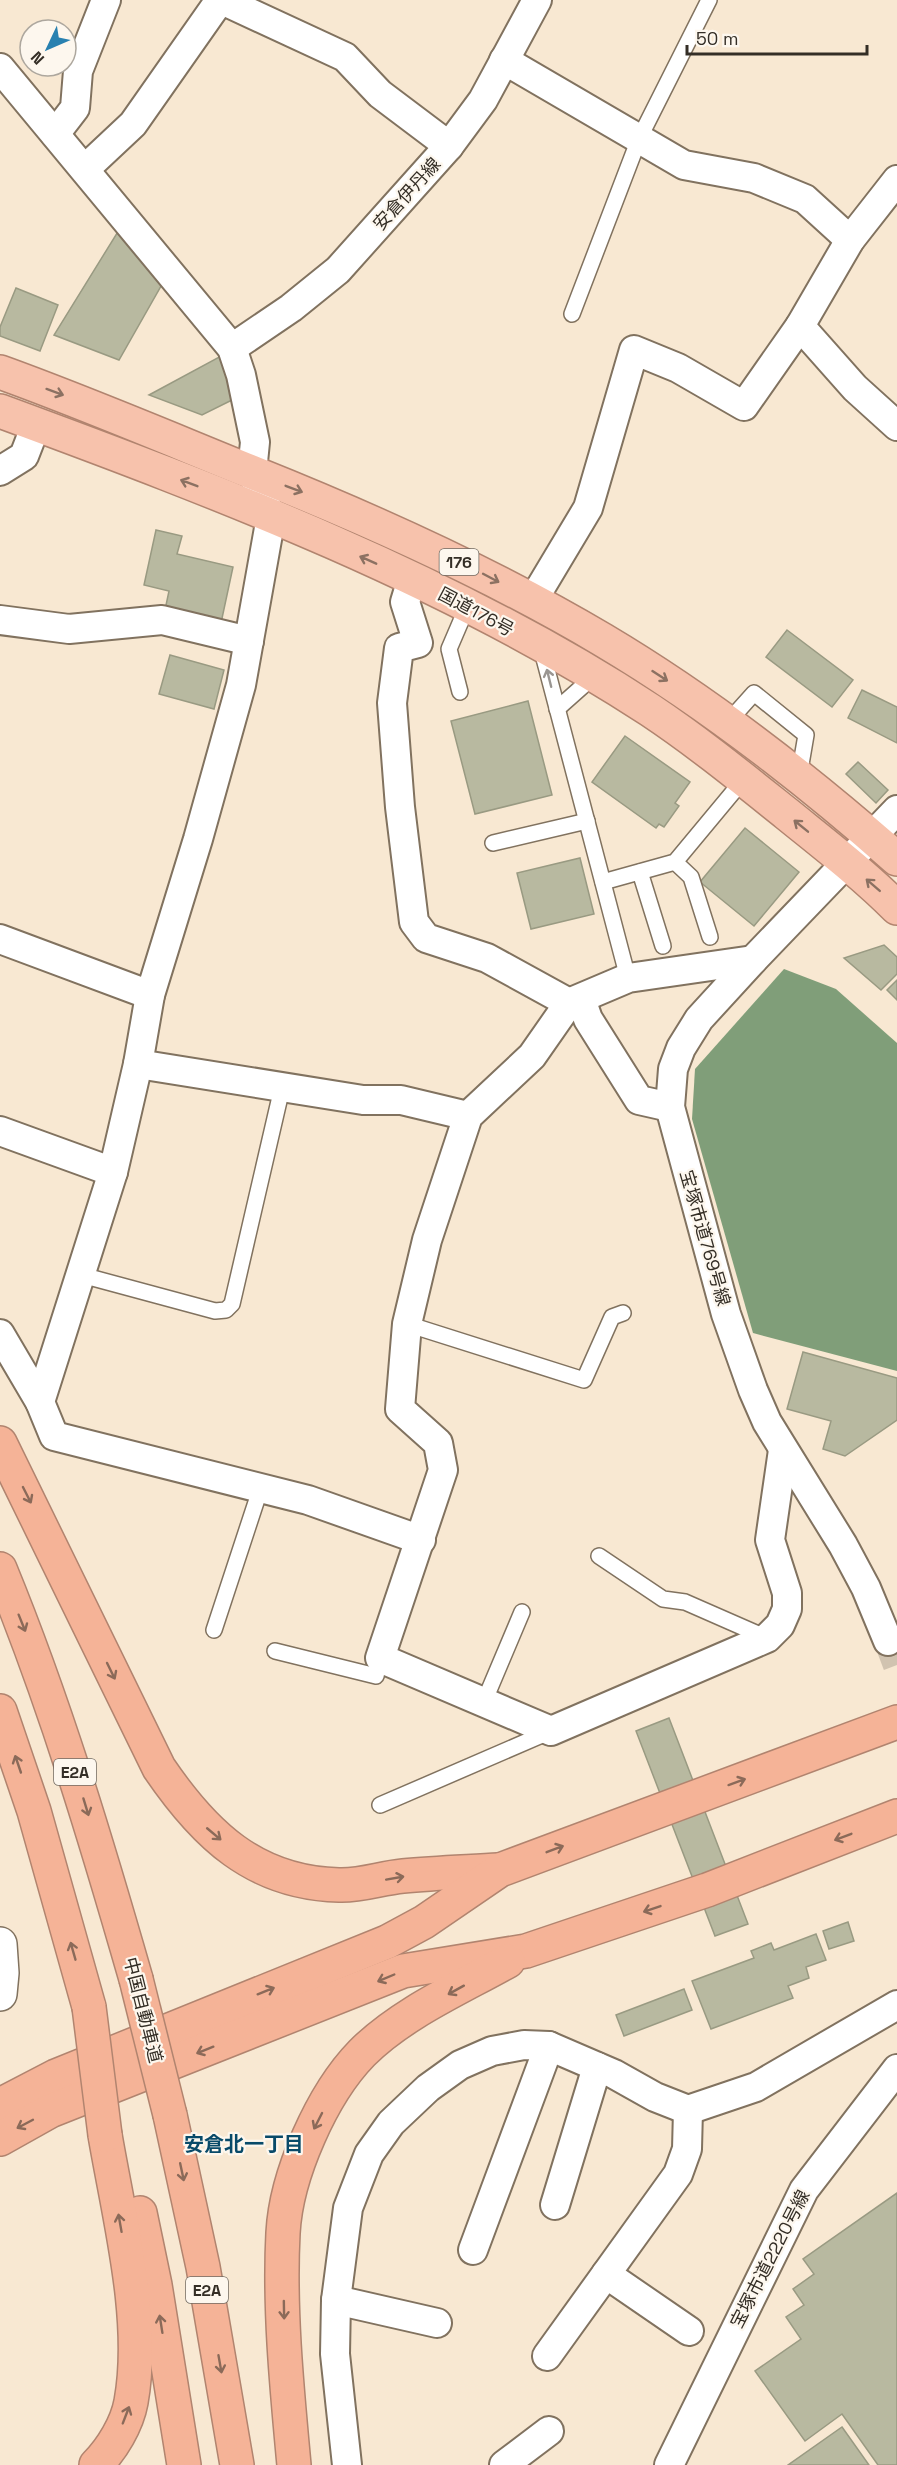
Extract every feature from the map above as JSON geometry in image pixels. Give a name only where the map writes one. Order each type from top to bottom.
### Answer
[{"type":"highway","name":"国道176号","points":[[0,372],[82,402],[315,497],[437,551],[533,600],[604,640],[728,722],[799,776],[897,858]]},
{"type":"highway","name":"国道176号","points":[[0,411],[215,492],[412,579],[541,646],[649,710],[744,779],[847,862],[897,908]]},
{"type":"highway","points":[[0,1443],[159,1768],[181,1800],[206,1828],[241,1857],[264,1870],[288,1879],[313,1883],[349,1885],[400,1876],[500,1870]]},
{"type":"highway","name":"中国自動車道","points":[[0,1569],[25,1629],[85,1802],[136,1979],[170,2115],[203,2267],[237,2465]]},
{"type":"highway","points":[[0,1711],[34,1811],[89,2007],[114,2133],[155,2285],[184,2465]]},
{"type":"highway","points":[[0,2105],[56,2076],[387,1942],[424,1923],[500,1870],[895,1725]]},
{"type":"highway","points":[[294,2465],[285,2376],[283,2232],[293,2182],[306,2144],[341,2077],[364,2052],[421,2010],[526,1952],[707,1890],[897,1816]]},
{"type":"highway","points":[[0,2139],[50,2111],[403,1971],[526,1952]]},
{"type":"highway","points":[[96,2465],[105,2457],[131,2404],[136,2361],[130,2279],[114,2133]]},
{"type":"main road","points":[[0,1944],[3,1973],[0,1994]]},
{"type":"street","points":[[55,134],[75,108],[78,71],[106,0]]},
{"type":"street","points":[[85,169],[133,124],[221,0],[345,57],[380,94],[449,146]]},
{"type":"street","name":"安倉伊丹線","points":[[232,348],[291,308],[338,270],[449,146],[483,99],[537,0]]},
{"type":"street","points":[[504,60],[684,165],[754,178],[805,198],[850,240]]},
{"type":"street","points":[[0,68],[232,348],[241,375],[255,442],[252,472],[271,517],[249,641],[232,718],[150,995],[138,1064],[113,1172],[40,1402]]},
{"type":"street","points":[[533,600],[588,508],[634,350],[678,368],[744,406],[800,327],[850,240],[888,215],[897,180]]},
{"type":"street","points":[[800,327],[855,388],[897,426]]},
{"type":"street","points":[[0,471],[24,456],[36,424]]},
{"type":"street","points":[[412,579],[405,602],[418,643],[399,648],[392,703],[400,807],[414,922],[426,938],[486,958],[575,1001],[639,1100],[670,1107]]},
{"type":"street","points":[[0,620],[69,629],[162,620],[249,641]]},
{"type":"street","name":"宝塚市道769号線","points":[[888,1641],[866,1588],[843,1545],[767,1422],[739,1353],[680,1150],[670,1107],[673,1069],[690,1032],[753,960],[897,810]]},
{"type":"street","points":[[0,939],[150,995]]},
{"type":"street","points":[[753,960],[628,978],[575,1001],[532,1056],[468,1116],[427,1240],[407,1323],[400,1409],[438,1443],[443,1470],[380,1658],[551,1731],[767,1638],[780,1625],[787,1609],[787,1593],[770,1540],[783,1450]]},
{"type":"street","points":[[138,1064],[363,1100],[401,1100],[468,1116]]},
{"type":"street","points":[[0,1131],[113,1172]]},
{"type":"street","points":[[0,1334],[40,1402],[54,1436],[308,1500],[421,1540]]},
{"type":"street","points":[[347,2465],[335,2354],[336,2300],[348,2208],[369,2154],[391,2123],[428,2088],[460,2065],[492,2051],[524,2044],[549,2046],[597,2067],[655,2097],[688,2110],[756,2087],[897,2005]]},
{"type":"street","points":[[473,2250],[549,2046]]},
{"type":"street","points":[[555,2205],[597,2067]]},
{"type":"street","name":"宝塚市道2220号線","points":[[669,2465],[804,2190],[897,2069]]},
{"type":"street","points":[[547,2356],[678,2175],[687,2149],[688,2110]]},
{"type":"street","points":[[606,2274],[689,2331]]},
{"type":"street","points":[[336,2300],[437,2323]]},
{"type":"street","points":[[504,2465],[549,2431]]},
{"type":"lane","points":[[572,314],[639,139],[709,0]]},
{"type":"lane","points":[[460,692],[449,649],[467,607]]},
{"type":"lane","points":[[541,646],[628,978]]},
{"type":"lane","points":[[557,709],[593,677]]},
{"type":"lane","points":[[603,882],[675,861],[744,779]]},
{"type":"lane","points":[[493,843],[587,821]]},
{"type":"lane","points":[[675,861],[691,877],[710,937]]},
{"type":"lane","points":[[640,872],[663,946]]},
{"type":"lane","points":[[89,1277],[215,1311],[226,1310],[232,1304],[282,1088]]},
{"type":"lane","points":[[407,1323],[584,1380],[612,1317],[623,1313]]},
{"type":"lane","points":[[214,1630],[261,1488]]},
{"type":"lane","points":[[599,1556],[663,1599],[685,1602],[767,1638]]},
{"type":"lane","points":[[484,1702],[522,1612]]},
{"type":"lane","points":[[275,1651],[376,1676],[380,1658]]},
{"type":"lane","points":[[380,1804],[551,1731]]},
{"type":"shaded area","points":[[784,969],[836,989],[897,1043],[897,1371],[753,1333],[692,1119],[695,1069]]},
{"type":"building","points":[[119,230],[165,279],[119,360],[54,335]]},
{"type":"building","points":[[16,288],[58,305],[40,351],[0,336],[0,327]]},
{"type":"building","points":[[221,356],[232,400],[202,415],[149,395]]},
{"type":"building","points":[[156,530],[182,536],[177,554],[233,567],[221,623],[165,610],[169,591],[144,585]]},
{"type":"building","points":[[787,630],[853,680],[832,707],[766,657]]},
{"type":"building","points":[[170,655],[224,670],[214,709],[159,694]]},
{"type":"building","points":[[862,690],[897,707],[897,743],[848,718]]},
{"type":"building","points":[[528,701],[552,795],[475,814],[451,721]]},
{"type":"building","points":[[625,736],[690,782],[675,803],[679,806],[664,827],[659,824],[656,828],[592,782]]},
{"type":"building","points":[[858,762],[888,790],[876,803],[846,774]]},
{"type":"building","points":[[745,828],[799,872],[754,926],[700,882]]},
{"type":"building","points":[[580,858],[594,914],[531,929],[517,873]]},
{"type":"building","points":[[884,945],[897,957],[897,974],[881,990],[844,958]]},
{"type":"building","points":[[897,980],[897,1000],[887,990]]},
{"type":"building","points":[[803,1352],[897,1378],[897,1420],[845,1456],[823,1449],[831,1421],[787,1409]]},
{"type":"building","points":[[669,1718],[748,1924],[715,1936],[636,1731]]},
{"type":"building","points":[[848,1922],[854,1941],[829,1949],[823,1931]]},
{"type":"building","points":[[816,1934],[826,1960],[806,1967],[809,1978],[788,1986],[793,1998],[711,2029],[692,1981],[754,1958],[751,1951],[771,1943],[774,1950]]},
{"type":"building","points":[[684,1989],[692,2010],[624,2036],[616,2015]]},
{"type":"building","points":[[897,2193],[897,2465],[878,2465],[842,2414],[805,2441],[755,2371],[801,2339],[786,2317],[804,2305],[793,2289],[814,2274],[803,2259]]},
{"type":"building","points":[[842,2427],[869,2465],[788,2465]]},
{"type":"tunnel","points":[[888,1641],[897,1665]]},
{"type":"district","name":"安倉北一丁目","points":[[244,2144]]}]
